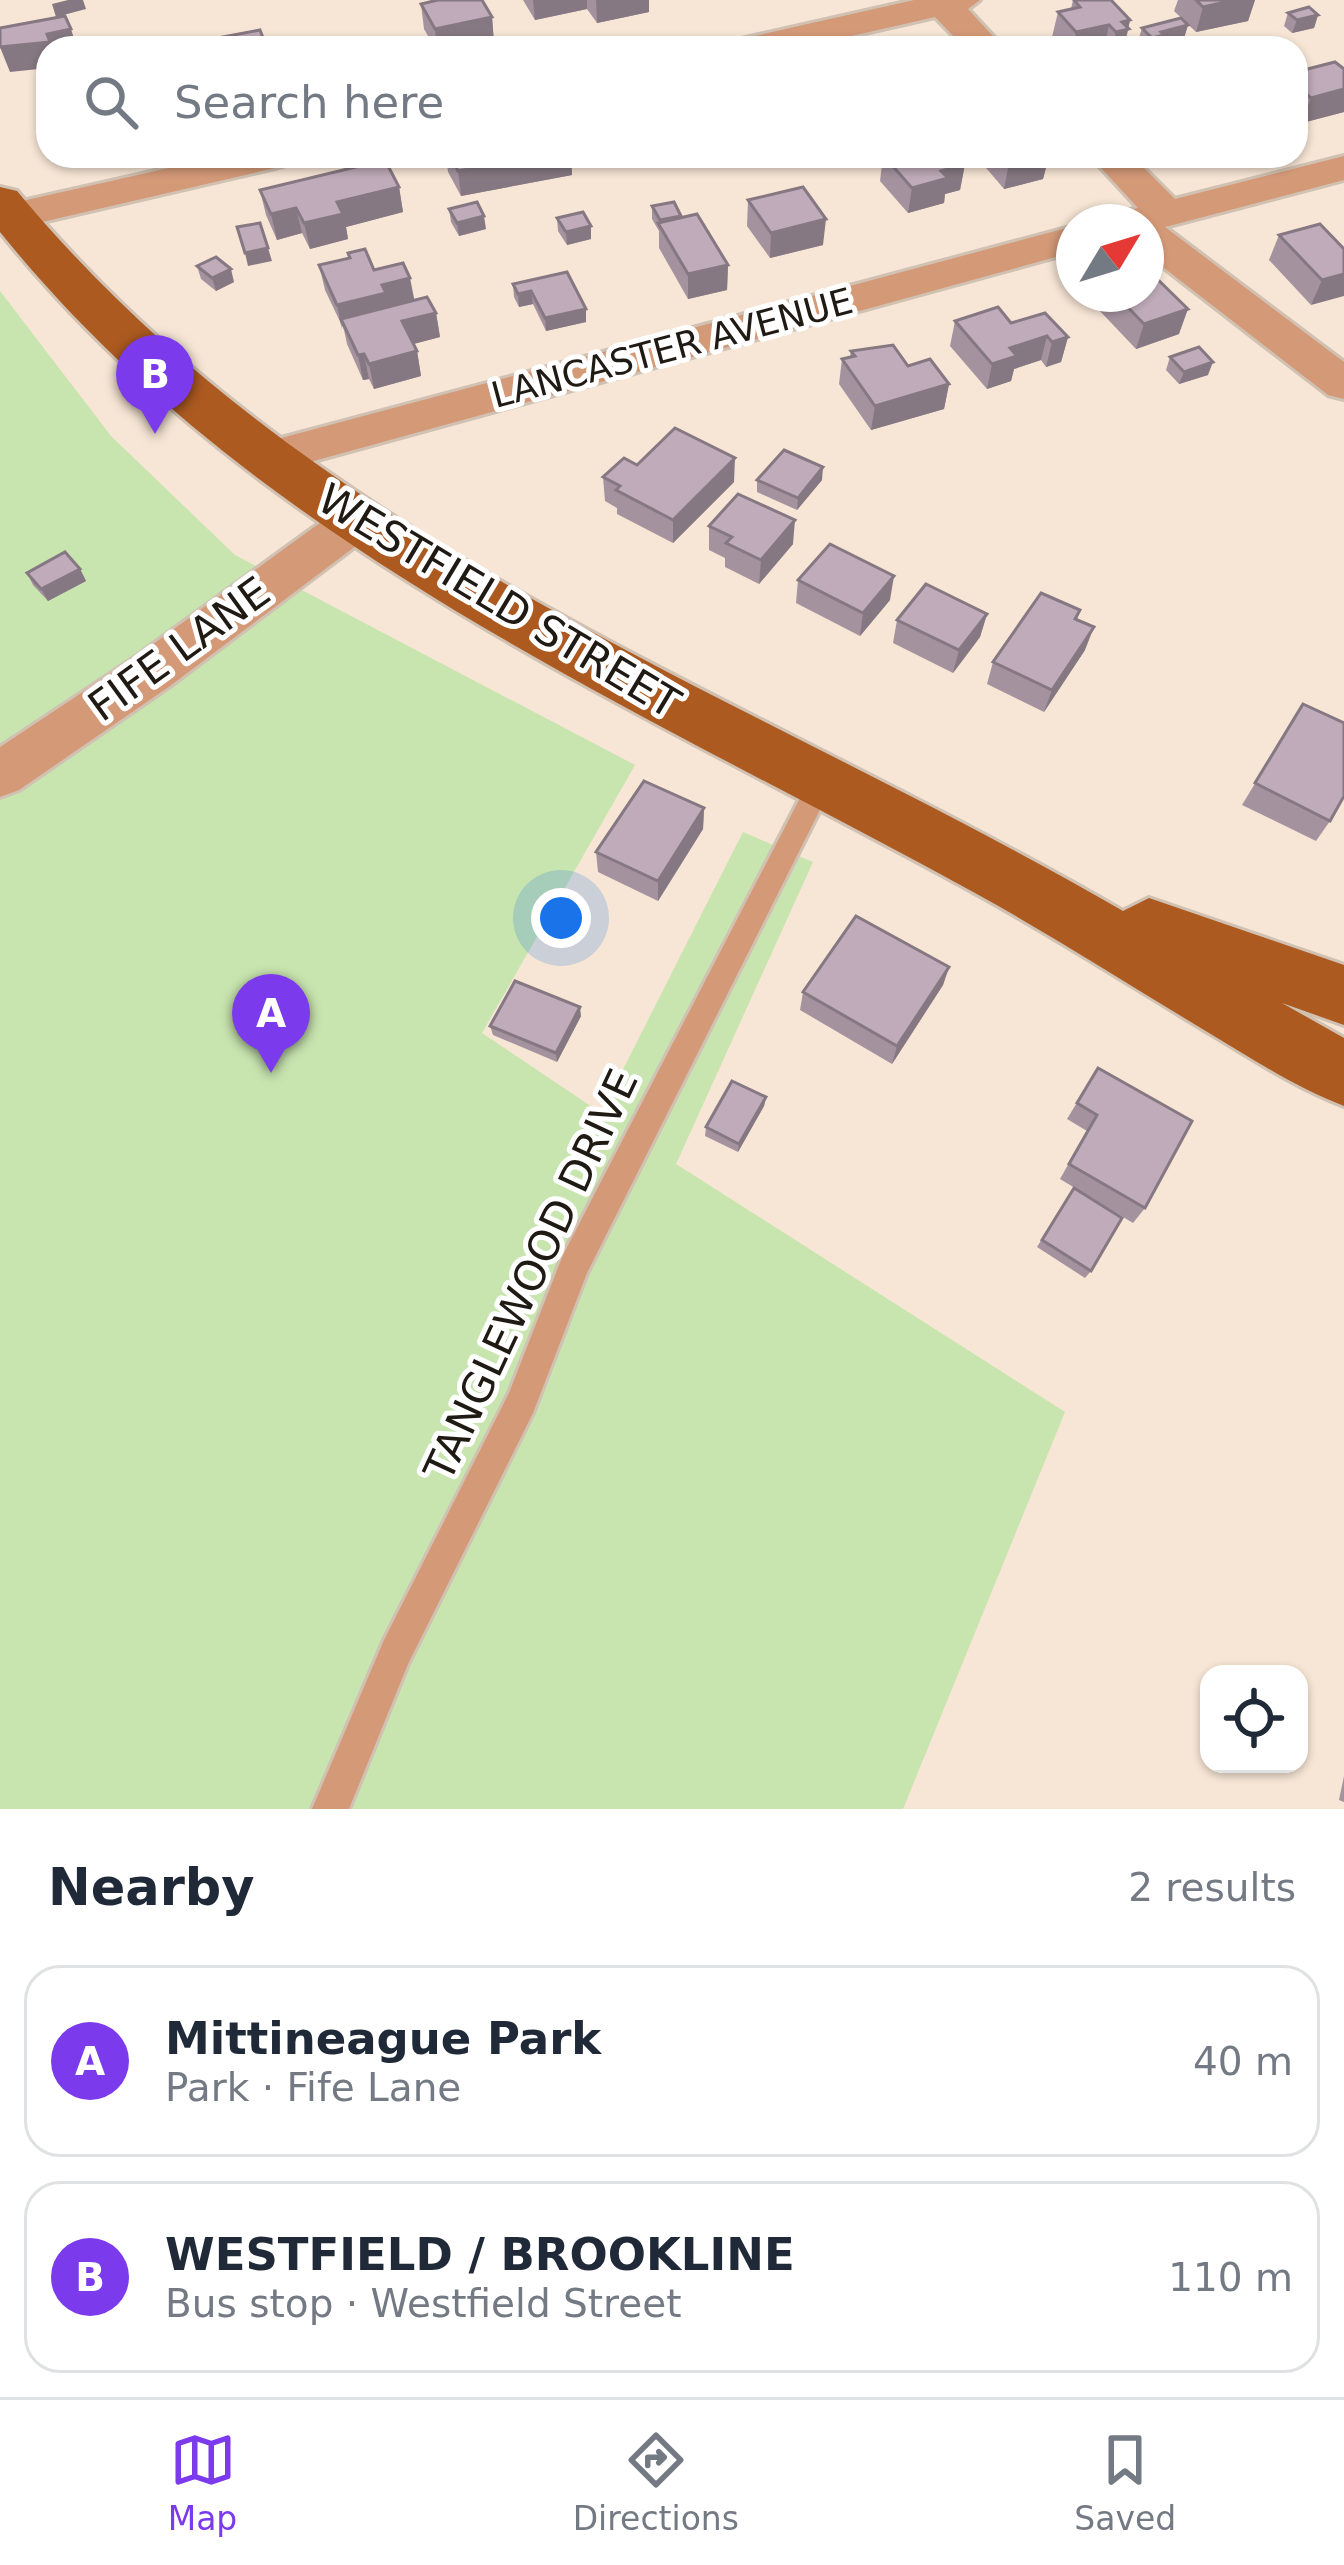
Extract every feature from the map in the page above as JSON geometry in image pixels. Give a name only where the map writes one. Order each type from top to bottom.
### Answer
[{"type":"main road","name":"WESTFIELD STREET","points":[[6,208],[112,328],[184,392],[356,520],[554,643],[1002,876],[1344,1074]]},
{"type":"main road","name":"WESTFIELD STREET","points":[[1002,876],[1344,995]]},
{"type":"street","points":[[803,36],[952,2],[976,36]]},
{"type":"street","points":[[6,208],[213,168]]},
{"type":"street","points":[[1117,168],[1138,204]]},
{"type":"street","points":[[1164,218],[1344,168]]},
{"type":"street","points":[[1164,239],[1196,275],[1344,384]]},
{"type":"street","name":"LANCASTER AVENUE","points":[[270,458],[1056,244]]},
{"type":"street","name":"FIFE LANE","points":[[0,775],[152,672],[356,520]]},
{"type":"lane","name":"TANGLEWOOD DRIVE","points":[[330,1809],[396,1652],[522,1402],[574,1266],[821,782]]},
{"type":"green space","points":[[0,291],[111,436],[235,555],[635,765],[482,1033],[601,1113],[743,832],[813,862],[676,1164],[1065,1412],[903,1809],[0,1809]]},
{"type":"building","points":[[482,0],[492,17],[435,29],[421,4]]},
{"type":"building","points":[[1074,0],[1111,0],[1130,20],[1122,22],[1129,29],[1116,32],[1109,25],[1076,32],[1058,12],[1080,7]]},
{"type":"building","points":[[1196,0],[1235,0],[1203,7]]},
{"type":"building","points":[[1309,7],[1318,15],[1297,20],[1288,13]]},
{"type":"building","points":[[65,16],[71,29],[36,36],[36,43],[0,47],[0,28]]},
{"type":"building","points":[[1181,18],[1188,25],[1160,36],[1150,36],[1142,28]]},
{"type":"building","points":[[260,30],[262,36],[228,36]]},
{"type":"building","points":[[1335,62],[1344,69],[1344,89],[1311,98],[1308,69]]},
{"type":"building","points":[[352,168],[389,168],[399,187],[337,202],[343,214],[304,223],[296,208],[271,214],[260,190]]},
{"type":"building","points":[[894,168],[951,168],[941,171],[948,178],[912,188]]},
{"type":"building","points":[[803,187],[826,219],[771,233],[748,200]]},
{"type":"building","points":[[477,202],[484,216],[457,223],[449,209]]},
{"type":"building","points":[[674,202],[681,216],[660,220],[652,206]]},
{"type":"building","points":[[583,212],[591,226],[566,232],[557,218]]},
{"type":"building","points":[[697,214],[728,265],[688,274],[658,223]]},
{"type":"building","points":[[260,223],[268,248],[245,253],[237,227]]},
{"type":"building","points":[[1320,224],[1344,249],[1344,274],[1322,280],[1279,235]]},
{"type":"building","points":[[365,249],[374,270],[403,263],[410,278],[382,285],[386,293],[337,305],[319,265]]},
{"type":"building","points":[[216,257],[231,269],[212,278],[197,266]]},
{"type":"building","points":[[567,272],[586,309],[545,318],[531,291],[518,294],[513,284]]},
{"type":"building","points":[[1164,286],[1188,309],[1144,324],[1132,312],[1164,312]]},
{"type":"building","points":[[427,297],[436,313],[402,321],[417,351],[369,364],[364,354],[358,355],[341,319]]},
{"type":"building","points":[[998,307],[1011,323],[1045,313],[1068,337],[1052,342],[1047,336],[1010,348],[1017,356],[992,364],[955,321]]},
{"type":"building","points":[[893,345],[908,366],[930,359],[949,384],[875,406],[842,359],[855,356],[851,351]]},
{"type":"building","points":[[1199,347],[1213,362],[1184,372],[1170,357]]},
{"type":"building","points":[[675,428],[735,458],[673,520],[616,490],[620,486],[603,477],[624,458],[637,465]]},
{"type":"building","points":[[784,450],[823,467],[798,498],[757,480]]},
{"type":"building","points":[[738,494],[795,520],[761,560],[726,543],[732,537],[709,526]]},
{"type":"building","points":[[830,544],[894,576],[863,613],[798,580]]},
{"type":"building","points":[[65,552],[80,569],[41,589],[27,573]]},
{"type":"building","points":[[926,584],[987,614],[959,650],[897,620]]},
{"type":"building","points":[[1041,593],[1080,610],[1075,619],[1094,627],[1052,690],[993,662]]},
{"type":"building","points":[[1303,704],[1344,723],[1344,796],[1330,821],[1255,783]]},
{"type":"building","points":[[644,781],[704,808],[658,881],[596,852]]},
{"type":"building","points":[[856,916],[949,967],[897,1046],[803,992]]},
{"type":"building","points":[[515,981],[580,1007],[556,1053],[490,1026]]},
{"type":"building","points":[[1098,1068],[1192,1121],[1145,1208],[1069,1164],[1097,1115],[1077,1103]]},
{"type":"building","points":[[732,1081],[766,1097],[739,1144],[706,1127]]},
{"type":"building","points":[[1074,1188],[1122,1218],[1091,1271],[1042,1240]]},
{"type":"place","name":"WESTFIELD / BROOKLINE","points":[[155,434]]},
{"type":"place","name":"Mittineague Park","points":[[271,1073]]}]
